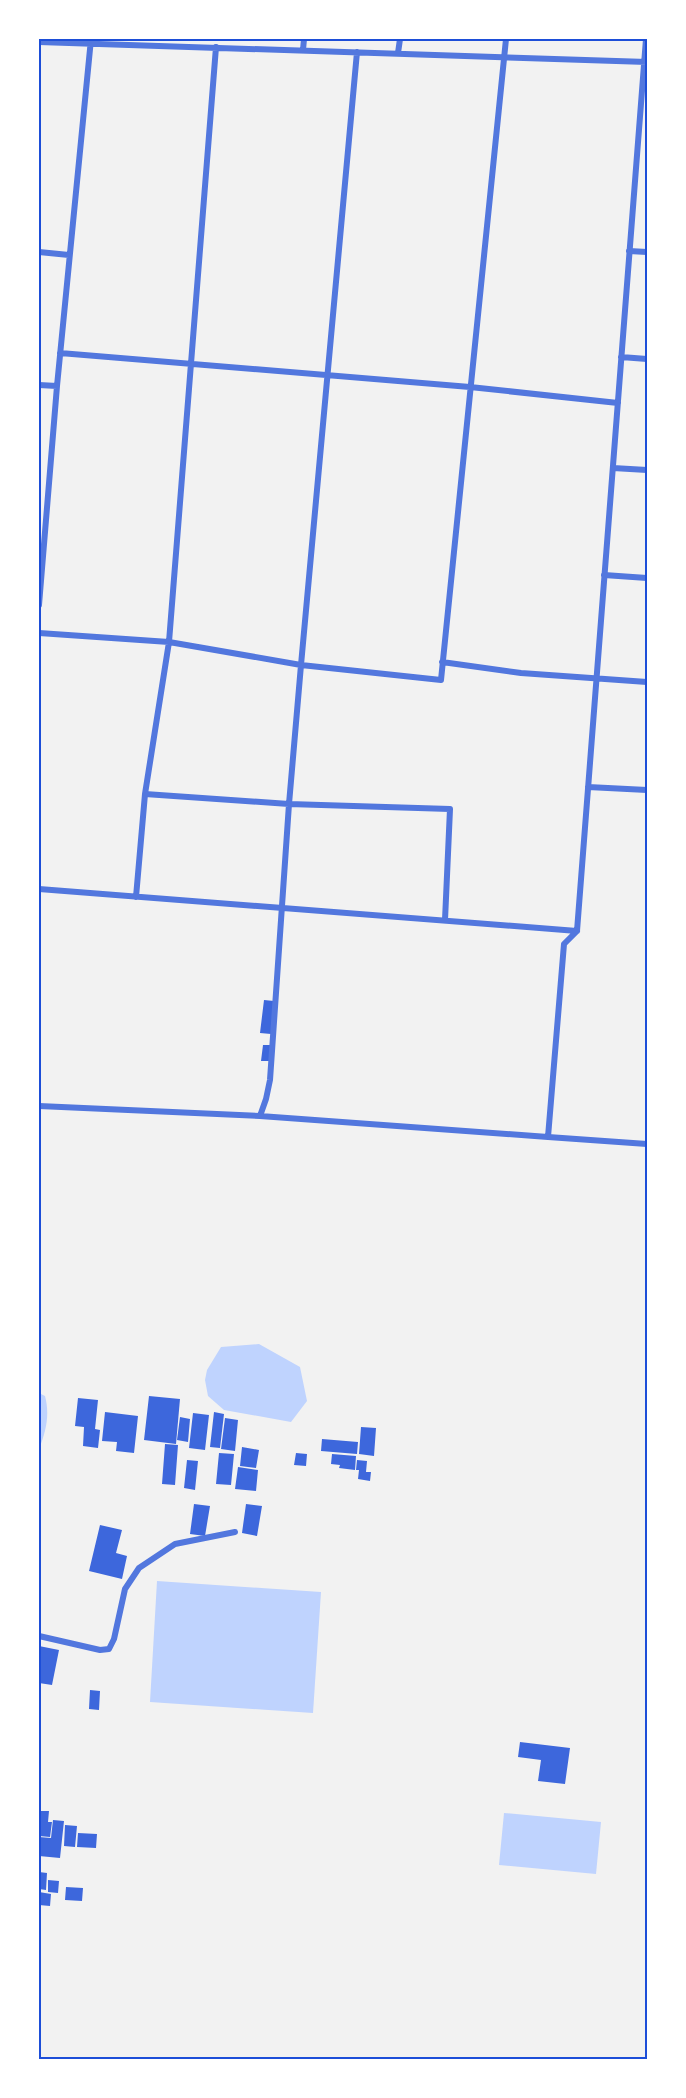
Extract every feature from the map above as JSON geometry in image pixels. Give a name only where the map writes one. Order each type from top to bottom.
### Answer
[{"type":"street","points":[[197,47],[198,39]]},
{"type":"street","points":[[303,50],[304,39]]},
{"type":"street","points":[[398,53],[400,39]]},
{"type":"street","points":[[39,633],[169,642],[301,665],[441,680],[506,39]]},
{"type":"street","points":[[548,1137],[564,944],[577,931],[646,39]]},
{"type":"street","points":[[39,605],[69,255],[91,41]]},
{"type":"street","points":[[39,42],[91,41],[197,47],[645,62]]},
{"type":"street","points":[[136,897],[145,794],[169,642],[216,47]]},
{"type":"street","points":[[260,1116],[270,1080],[280,908],[357,52]]},
{"type":"street","points":[[638,139],[647,139]]},
{"type":"street","points":[[629,251],[647,252]]},
{"type":"street","points":[[39,252],[69,255]]},
{"type":"street","points":[[60,353],[470,387],[618,402]]},
{"type":"street","points":[[621,357],[647,359]]},
{"type":"street","points":[[39,385],[57,386]]},
{"type":"street","points":[[613,468],[647,470]]},
{"type":"street","points":[[39,510],[47,510]]},
{"type":"street","points":[[604,575],[647,578]]},
{"type":"street","points":[[442,662],[521,673],[647,682]]},
{"type":"street","points":[[588,787],[647,790]]},
{"type":"street","points":[[145,794],[289,804],[450,809],[446,921]]},
{"type":"street","points":[[39,889],[577,931]]},
{"type":"street","points":[[39,1106],[260,1116],[647,1144]]},
{"type":"street","points":[[39,1636],[100,1650],[109,1649],[114,1639],[125,1589],[139,1568],[175,1544],[235,1532]]},
{"type":"water","points":[[259,1344],[300,1367],[307,1401],[291,1422],[224,1410],[208,1396],[205,1380],[207,1370],[221,1347]]},
{"type":"water","points":[[39,1393],[45,1396],[47,1416],[39,1449]]},
{"type":"water","points":[[157,1581],[321,1592],[313,1713],[150,1702]]},
{"type":"water","points":[[504,1813],[601,1822],[596,1874],[499,1865]]},
{"type":"building","points":[[264,1000],[274,1001],[271,1034],[260,1033]]},
{"type":"building","points":[[263,1045],[271,1045],[270,1061],[261,1061]]},
{"type":"building","points":[[149,1396],[180,1399],[176,1444],[144,1440]]},
{"type":"building","points":[[78,1398],[98,1400],[95,1429],[100,1430],[98,1448],[83,1446],[84,1427],[75,1426]]},
{"type":"building","points":[[105,1412],[138,1416],[134,1453],[116,1451],[117,1442],[102,1441]]},
{"type":"building","points":[[214,1412],[224,1414],[220,1448],[210,1447]]},
{"type":"building","points":[[193,1413],[209,1415],[205,1450],[189,1448]]},
{"type":"building","points":[[180,1417],[190,1419],[188,1442],[177,1440]]},
{"type":"building","points":[[225,1418],[238,1420],[235,1451],[221,1449]]},
{"type":"building","points":[[361,1427],[376,1428],[374,1456],[359,1454]]},
{"type":"building","points":[[322,1439],[358,1442],[357,1454],[321,1451]]},
{"type":"building","points":[[165,1444],[178,1445],[175,1485],[162,1484]]},
{"type":"building","points":[[242,1447],[259,1450],[256,1468],[240,1466]]},
{"type":"building","points":[[219,1453],[234,1454],[231,1485],[216,1484]]},
{"type":"building","points":[[296,1453],[307,1454],[306,1466],[294,1465]]},
{"type":"building","points":[[332,1454],[356,1456],[355,1470],[339,1468],[340,1465],[331,1464]]},
{"type":"building","points":[[187,1460],[198,1461],[195,1490],[184,1488]]},
{"type":"building","points":[[357,1460],[367,1461],[366,1472],[371,1472],[370,1481],[358,1479]]},
{"type":"building","points":[[238,1467],[258,1470],[256,1491],[235,1489]]},
{"type":"building","points":[[194,1504],[210,1506],[205,1536],[190,1534]]},
{"type":"building","points":[[246,1504],[262,1506],[257,1536],[242,1533]]},
{"type":"building","points":[[100,1525],[122,1530],[116,1553],[127,1556],[122,1579],[89,1571]]},
{"type":"building","points":[[39,1646],[59,1650],[52,1685],[39,1683]]},
{"type":"building","points":[[90,1690],[100,1691],[99,1710],[89,1709]]},
{"type":"building","points":[[520,1742],[570,1748],[565,1784],[538,1781],[541,1760],[518,1757]]},
{"type":"building","points":[[39,1811],[49,1811],[48,1822],[52,1822],[50,1837],[39,1836]]},
{"type":"building","points":[[53,1820],[64,1821],[60,1858],[39,1856],[39,1837],[51,1838]]},
{"type":"building","points":[[65,1825],[77,1826],[75,1847],[64,1846]]},
{"type":"building","points":[[78,1833],[97,1834],[96,1848],[77,1847]]},
{"type":"building","points":[[39,1872],[47,1873],[46,1890],[39,1889]]},
{"type":"building","points":[[48,1880],[59,1881],[58,1893],[48,1892]]},
{"type":"building","points":[[66,1887],[83,1888],[82,1901],[65,1900]]},
{"type":"building","points":[[39,1892],[51,1894],[50,1906],[39,1905]]}]
